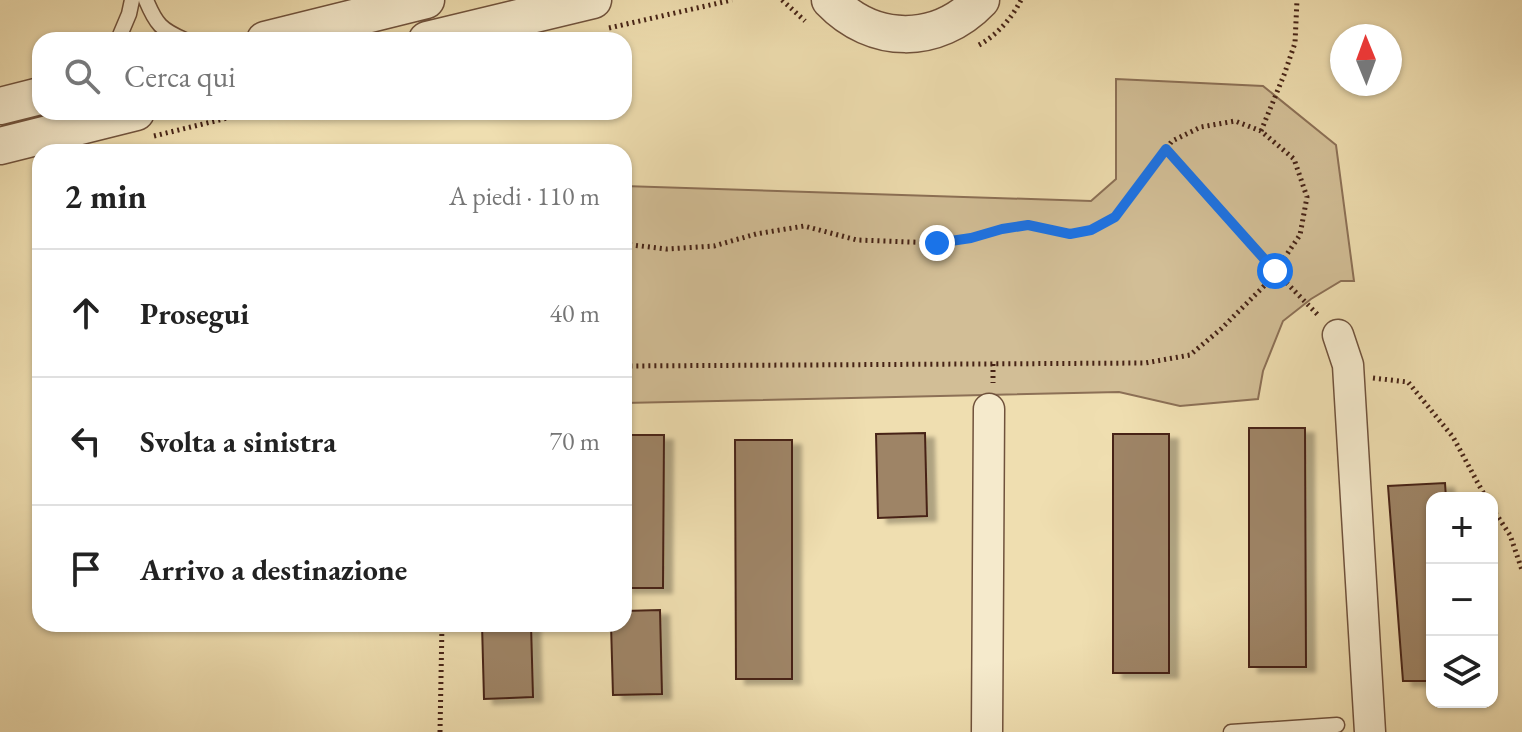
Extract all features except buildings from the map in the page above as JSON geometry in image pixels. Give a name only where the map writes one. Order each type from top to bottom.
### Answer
[{"type":"street","points":[[297,32],[426,0]]},
{"type":"street","points":[[830,0],[860,24],[882,32],[906,35],[930,32],[952,23],[981,0]]},
{"type":"street","points":[[481,32],[596,15]]},
{"type":"street","points":[[0,106],[32,98]]},
{"type":"street","points":[[0,146],[142,125]]},
{"type":"street","points":[[1338,335],[1348,365],[1370,732]]},
{"type":"street","points":[[987,732],[989,409]]},
{"type":"lane","points":[[121,32],[132,0]]},
{"type":"lane","points":[[146,0],[153,17],[167,32]]},
{"type":"lane","points":[[1231,732],[1337,725]]},
{"type":"path","points":[[596,15],[732,0]]},
{"type":"path","points":[[1261,131],[1295,43],[1297,0]]},
{"type":"path","points":[[142,125],[184,120]]},
{"type":"path","points":[[632,245],[666,249],[714,246],[756,234],[804,226],[857,240],[937,243],[1028,225],[1070,234],[1091,230],[1115,217],[1172,141],[1201,127],[1235,121],[1261,131],[1294,159],[1307,197],[1300,235],[1268,282],[1190,355],[1145,363],[632,366]]},
{"type":"path","points":[[1166,149],[1275,271],[1338,335]]},
{"type":"path","points":[[1348,375],[1408,382],[1453,437],[1483,492]]},
{"type":"path","points":[[1498,517],[1510,535],[1522,570]]},
{"type":"path","points":[[440,732],[442,632]]},
{"type":"shaded area","points":[[1116,79],[1263,86],[1336,145],[1354,281],[1341,281],[1283,321],[1263,371],[1258,399],[1180,406],[1119,392],[632,403],[632,186],[1091,201],[1116,179]]},
{"type":"route","points":[[937,243],[1028,225],[1070,234],[1091,230],[1115,217],[1166,149],[1275,271]]}]
